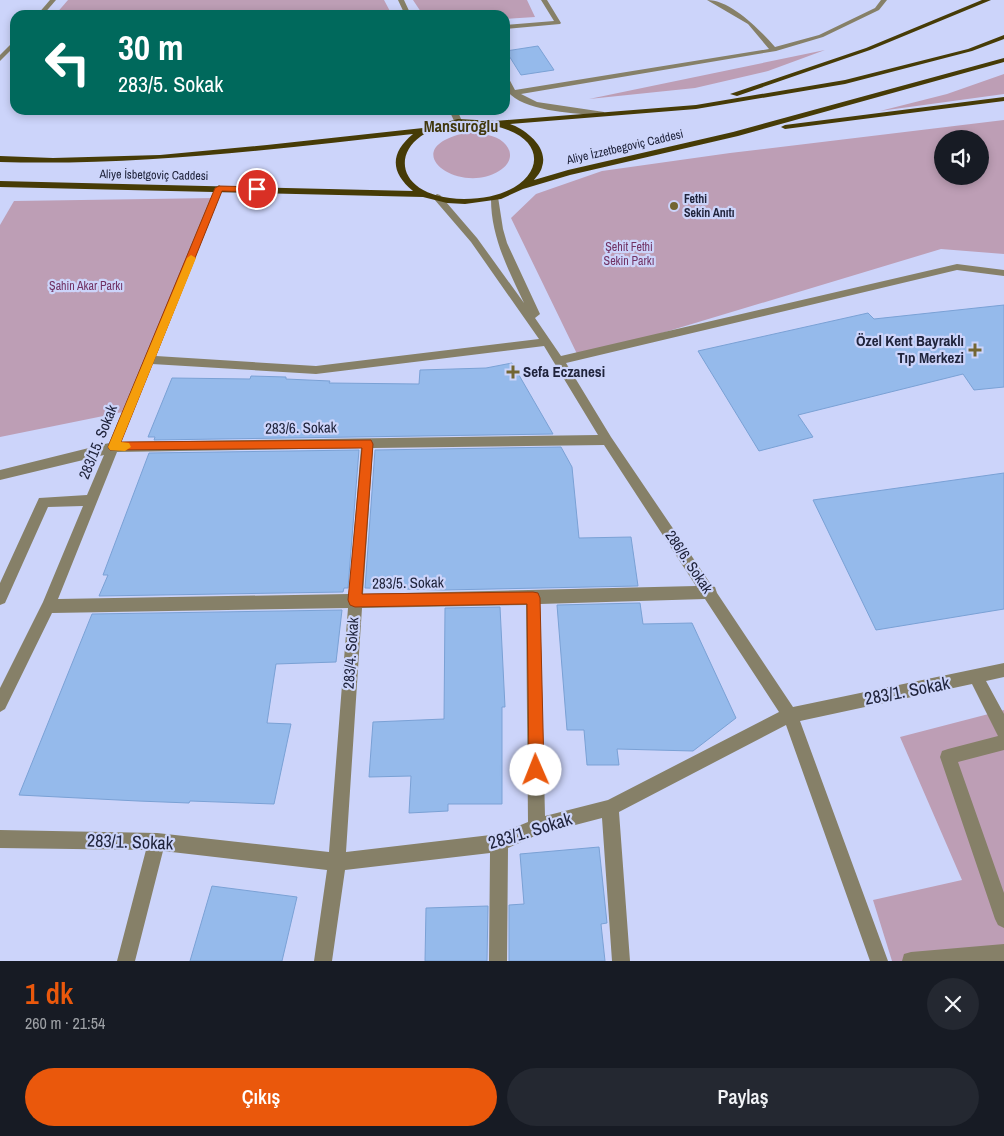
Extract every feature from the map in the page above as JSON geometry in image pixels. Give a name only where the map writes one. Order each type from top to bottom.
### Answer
[{"type":"main road","points":[[696,107],[868,49],[988,0]]},
{"type":"main road","points":[[696,107],[845,82],[970,50],[1004,38]]},
{"type":"main road","points":[[735,134],[1004,60]]},
{"type":"main road","points":[[735,134],[1004,99]]},
{"type":"main road","name":"Aliye İzzetbegoviç Caddesi","points":[[496,123],[696,107]]},
{"type":"main road","points":[[458,121],[496,123],[525,136],[534,145],[539,156],[538,167],[532,178],[521,187],[495,199],[455,201],[419,192],[407,181],[400,170],[399,159],[403,148],[412,138],[426,130],[458,121]]},
{"type":"main road","name":"Aliye İsbetgoviç Caddesi","points":[[0,158],[31,160],[142,158],[426,130]]},
{"type":"main road","name":"Aliye İzzetbegoviç Caddesi","points":[[521,187],[568,173],[735,134]]},
{"type":"main road","name":"Aliye İsbetgoviç Caddesi","points":[[0,184],[219,188],[432,196]]},
{"type":"street","points":[[44,10],[53,0]]},
{"type":"street","points":[[510,27],[558,23],[544,0]]},
{"type":"street","points":[[710,0],[750,23],[774,50]]},
{"type":"street","points":[[514,93],[774,50],[821,36],[877,9],[884,0]]},
{"type":"street","points":[[0,59],[10,48]]},
{"type":"street","points":[[510,87],[514,93],[535,104],[602,114]]},
{"type":"street","points":[[455,115],[458,121]]},
{"type":"street","name":"283/15. Sokak","points":[[0,704],[48,606],[219,188]]},
{"type":"street","name":"286/6. Sokak","points":[[432,196],[474,240],[547,342],[607,440],[710,592],[790,715],[879,961]]},
{"type":"street","points":[[150,360],[316,370],[547,342],[498,232],[494,214],[495,199]]},
{"type":"street","points":[[558,361],[956,267],[1004,273]]},
{"type":"street","name":"283/6. Sokak","points":[[0,475],[114,447],[607,440]]},
{"type":"street","name":"283/4. Sokak","points":[[323,961],[337,862],[367,444]]},
{"type":"street","points":[[0,598],[44,502],[92,500]]},
{"type":"street","name":"283/5. Sokak","points":[[48,606],[533,598],[710,592]]},
{"type":"street","points":[[533,598],[537,827]]},
{"type":"street","name":"283/1. Sokak","points":[[0,839],[157,842],[337,862],[499,843],[537,827],[610,808],[790,715],[1004,670]]},
{"type":"street","points":[[976,677],[1004,730]]},
{"type":"street","points":[[1004,742],[948,757],[1004,919]]},
{"type":"street","points":[[610,808],[621,961]]},
{"type":"street","points":[[126,961],[157,842]]},
{"type":"street","points":[[498,961],[499,843]]},
{"type":"street","points":[[911,961],[1004,953]]},
{"type":"green space","points":[[68,0],[384,0],[389,10],[59,10]]},
{"type":"green space","points":[[413,0],[527,0],[535,17],[510,19],[510,10],[420,10]]},
{"type":"green space","points":[[825,50],[768,71],[695,88],[589,99]]},
{"type":"green space","points":[[1004,74],[1004,94],[880,111],[947,94]]},
{"type":"green space","name":"Şehit Fethi Sekin Parkı","points":[[1004,120],[1004,254],[941,249],[579,358],[511,218],[536,194],[602,171],[730,153]]},
{"type":"green space","points":[[465,133],[485,134],[501,140],[509,150],[510,155],[505,166],[499,171],[483,177],[467,178],[452,174],[440,167],[434,159],[435,149],[444,140]]},
{"type":"green space","name":"Şahin Akar Parkı","points":[[216,198],[128,411],[0,437],[0,225],[14,201]]},
{"type":"green space","points":[[1004,710],[1004,961],[892,961],[873,900],[962,880],[900,737]]},
{"type":"building","points":[[538,46],[554,70],[521,75],[510,57],[510,50]]},
{"type":"building","points":[[1004,305],[1004,387],[974,390],[963,374],[798,415],[813,437],[759,451],[698,351],[868,313],[874,319]]},
{"type":"building","points":[[512,363],[553,434],[154,440],[155,437],[148,437],[172,378],[250,379],[251,376],[330,381],[329,383],[419,384],[420,370],[486,368]]},
{"type":"building","points":[[561,447],[572,467],[579,538],[631,537],[638,586],[444,590],[365,588],[375,450]]},
{"type":"building","points":[[359,450],[348,588],[344,588],[343,592],[99,596],[108,575],[103,575],[149,453]]},
{"type":"building","points":[[1004,473],[1004,609],[876,630],[813,500]]},
{"type":"building","points":[[640,603],[643,624],[692,623],[736,718],[693,751],[617,749],[619,765],[587,765],[584,730],[567,730],[557,605]]},
{"type":"building","points":[[500,607],[505,707],[502,707],[502,804],[448,804],[448,811],[409,813],[411,776],[369,777],[373,722],[444,719],[445,608]]},
{"type":"building","points":[[342,610],[336,662],[276,664],[267,723],[291,724],[274,804],[190,801],[189,803],[19,795],[92,614]]},
{"type":"building","points":[[599,847],[607,923],[601,924],[605,961],[509,961],[509,905],[524,904],[520,854]]},
{"type":"building","points":[[212,886],[297,897],[282,961],[190,961]]},
{"type":"building","points":[[488,906],[487,961],[425,961],[426,908]]},
{"type":"slow traffic","points":[[125,447],[114,447],[191,258]]},
{"type":"place","name":"Fethi Sekin Anıtı","points":[[674,206]]},
{"type":"place","name":"Özel Kent Bayraklı Tıp Merkezi","points":[[975,350]]},
{"type":"place","name":"Sefa Eczanesi","points":[[513,372]]},
{"type":"district","name":"Mansuroğlu","points":[[461,126]]},
{"type":"route","points":[[257,189],[219,188],[114,447],[367,444],[355,600],[533,598],[536,770]]}]
